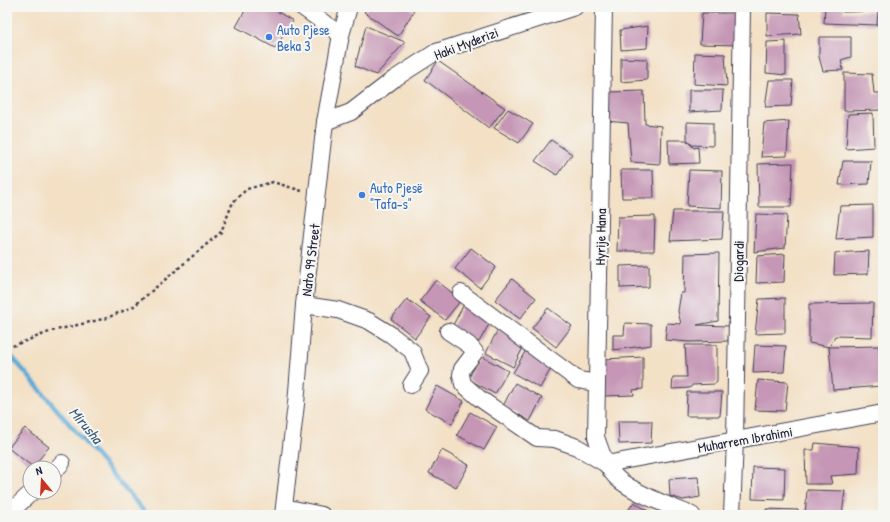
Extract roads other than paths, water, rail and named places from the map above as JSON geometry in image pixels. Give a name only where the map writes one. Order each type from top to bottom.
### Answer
[{"type":"street","points":[[302,7],[341,35]]},
{"type":"street","name":"Nato 99 Street","points":[[284,511],[296,404],[304,305],[318,196],[325,122],[341,35],[349,7]]},
{"type":"street","name":"Haki Myderizi","points":[[325,122],[351,112],[394,79],[436,52],[575,7]]},
{"type":"street","name":"Hyrije Hana","points":[[604,7],[596,437],[606,464]]},
{"type":"street","name":"Diogardi","points":[[732,515],[735,440],[742,7]]},
{"type":"street","points":[[461,293],[578,380],[597,383]]},
{"type":"street","points":[[304,305],[338,310],[369,320],[390,334],[412,351],[420,371],[411,386]]},
{"type":"street","points":[[448,331],[469,345],[474,352],[462,369],[461,375],[463,384],[479,398],[537,438],[555,438],[577,447],[606,464],[615,477],[644,495],[692,515]]},
{"type":"street","name":"Muharrem Ibrahimi","points":[[606,464],[883,413]]},
{"type":"street","points":[[7,515],[23,500]]},
{"type":"street","points":[[284,511],[322,515]]},
{"type":"waterway","name":"Mirusha","points":[[7,351],[147,515]]},
{"type":"place","name":"Auto Pjese Beka 3","points":[[269,37]]},
{"type":"place","name":"Auto Pjesë \"Tafa-s\"","points":[[362,195]]}]
